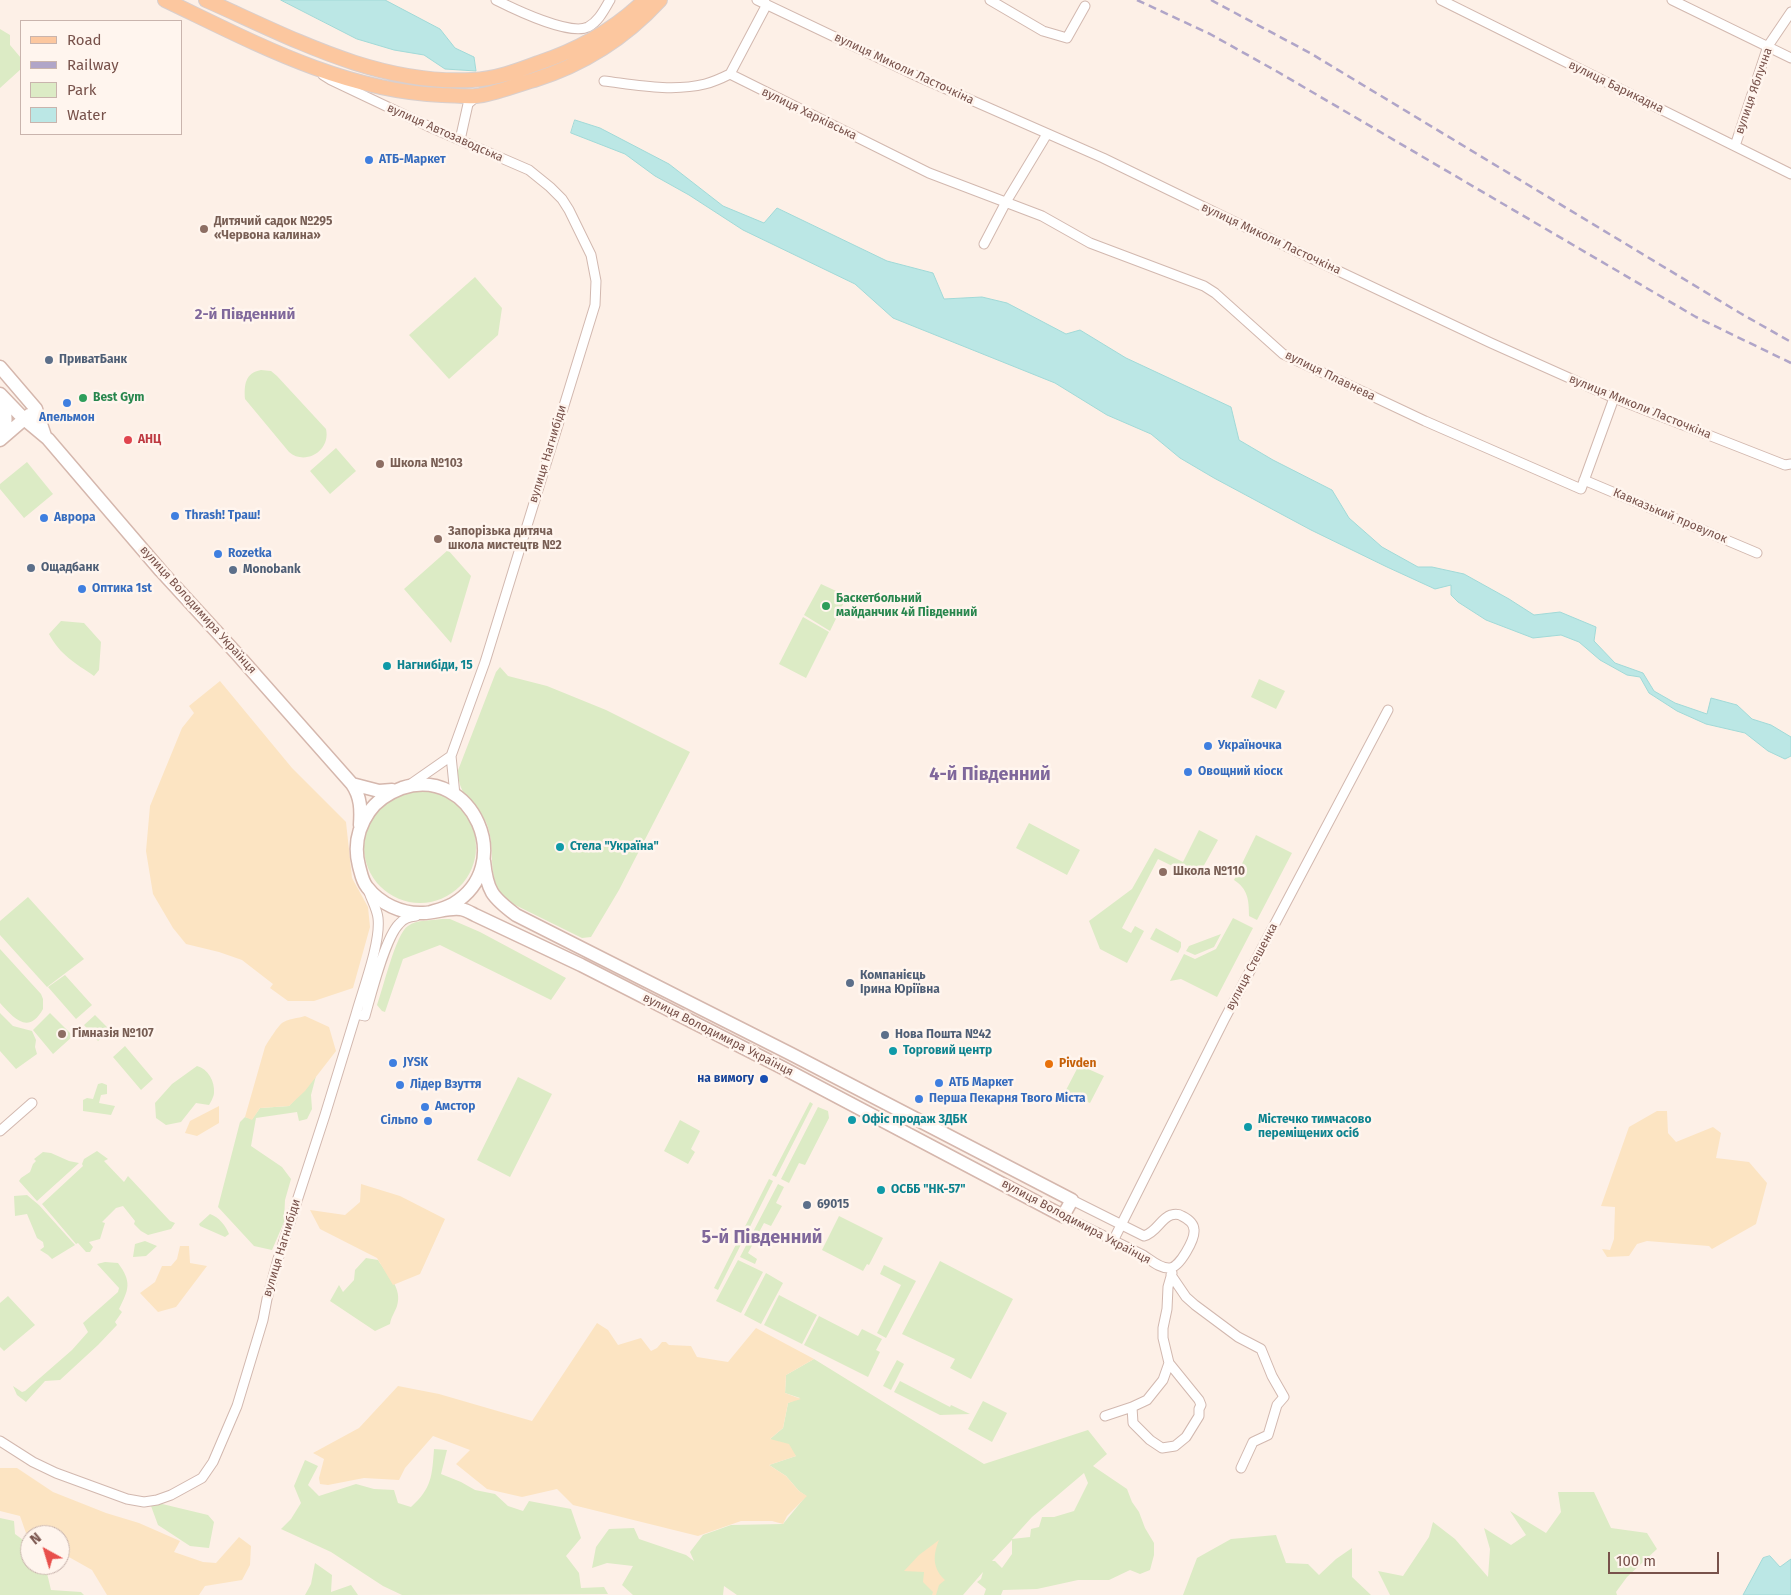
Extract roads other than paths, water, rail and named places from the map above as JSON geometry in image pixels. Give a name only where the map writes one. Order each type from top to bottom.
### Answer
[{"type":"main road","name":"вулиця Автозаводська","points":[[165,0],[311,67],[336,76],[387,90],[416,94],[477,96],[558,72],[610,45],[660,0]]},
{"type":"main road","points":[[206,0],[340,59],[394,74],[418,78],[474,80],[506,74],[555,58],[604,33],[645,0]]},
{"type":"main road","points":[[246,38],[253,21]]},
{"type":"street","points":[[496,0],[526,15],[577,30],[587,27],[599,18],[610,0]]},
{"type":"street","name":"вулиця Миколи Ласточкіна","points":[[757,0],[921,78],[1103,158],[1482,339],[1614,398],[1785,465],[1791,464]]},
{"type":"street","points":[[990,0],[1043,30],[1067,38],[1085,6]]},
{"type":"street","name":"вулиця Барикадна","points":[[1441,0],[1791,174]]},
{"type":"street","points":[[1672,0],[1791,58]]},
{"type":"street","points":[[604,81],[666,88],[706,84],[730,74],[765,3]]},
{"type":"street","name":"вулиця Яблучна","points":[[1736,146],[1768,46],[1791,12]]},
{"type":"street","name":"вулиця Автозаводська","points":[[311,67],[330,80],[432,128],[529,170],[562,199],[569,210]]},
{"type":"street","name":"вулиця Харківська","points":[[730,74],[929,173],[1006,202]]},
{"type":"street","points":[[460,140],[468,104],[477,96]]},
{"type":"street","points":[[984,244],[1006,202],[1047,134]]},
{"type":"street","name":"вулиця Плавнева","points":[[1006,202],[1042,216],[1084,241],[1209,289],[1282,354],[1425,421],[1580,489],[1584,480]]},
{"type":"street","name":"вулиця Нагнибіди","points":[[455,795],[451,756],[485,662],[595,305],[596,281],[591,255],[569,210]]},
{"type":"street","name":"вулиця Володимира Українця","points":[[0,367],[36,408],[45,436]]},
{"type":"street","points":[[1,439],[6,422],[3,397]]},
{"type":"street","name":"вулиця Володимира Українця","points":[[3,397],[24,419],[45,436],[161,571],[352,784],[358,793],[361,808],[356,846],[357,860],[363,881],[377,898],[398,909],[410,912],[460,909],[574,961],[800,1077],[1063,1216],[1143,1255],[1161,1267],[1172,1271],[1179,1264],[1193,1237],[1193,1224],[1186,1218],[1179,1214],[1171,1215],[1151,1234],[1144,1236],[1121,1226],[791,1054],[516,915],[501,904],[491,893],[486,878],[483,835],[477,819],[468,806],[455,795],[440,788],[424,785],[379,791],[352,784]]},
{"type":"street","points":[[1584,480],[1614,398]]},
{"type":"street","points":[[1,439],[36,408]]},
{"type":"street","points":[[1,439],[23,432],[45,436]]},
{"type":"street","name":"Кавказький провулок","points":[[1584,480],[1757,553]]},
{"type":"street","name":"вулиця Стешенка","points":[[1113,1241],[1233,1004],[1388,710]]},
{"type":"street","points":[[407,787],[451,756]]},
{"type":"street","name":"вулиця Володимира Українця","points":[[359,830],[364,819],[382,798],[394,791],[407,787]]},
{"type":"street","name":"вулиця Володимира Українця","points":[[431,912],[451,905],[461,898],[472,886],[484,861]]},
{"type":"street","name":"вулиця Нагнибіди","points":[[360,1015],[378,926],[378,916],[367,888]]},
{"type":"street","name":"вулиця Нагнибіди","points":[[0,1441],[56,1474],[127,1499],[144,1502],[157,1500],[171,1495],[202,1478],[213,1462],[237,1406],[263,1320],[278,1259],[325,1115],[360,1015],[384,955],[397,925],[406,918],[431,912]]},
{"type":"street","points":[[0,1130],[32,1103]]},
{"type":"street","points":[[1063,1216],[1072,1200]]},
{"type":"street","points":[[1132,1407],[1133,1423],[1150,1440],[1162,1448],[1175,1446],[1186,1437],[1199,1416],[1200,1400],[1169,1363],[1163,1338],[1168,1287],[1172,1271]]},
{"type":"street","points":[[1172,1271],[1186,1297],[1195,1305],[1238,1337],[1261,1349],[1272,1376],[1284,1397],[1277,1404],[1268,1435],[1253,1442],[1241,1468]]},
{"type":"street","points":[[1105,1416],[1147,1400],[1163,1380],[1169,1363]]},
{"type":"water","points":[[281,0],[385,0],[440,29],[455,48],[474,57],[476,71],[445,69],[424,55],[394,50],[357,39]]},
{"type":"water","points":[[575,120],[600,128],[669,164],[723,206],[764,223],[777,208],[887,261],[933,273],[944,299],[982,297],[1007,303],[1066,334],[1080,330],[1126,358],[1231,407],[1239,440],[1273,460],[1332,490],[1349,518],[1382,547],[1418,567],[1432,567],[1464,574],[1534,615],[1560,612],[1596,627],[1594,641],[1615,663],[1643,673],[1654,691],[1675,703],[1707,714],[1711,698],[1737,705],[1752,719],[1771,725],[1791,737],[1791,756],[1785,759],[1768,751],[1745,733],[1706,724],[1677,711],[1649,693],[1640,677],[1627,675],[1600,660],[1579,642],[1561,635],[1533,638],[1486,620],[1458,602],[1451,595],[1451,585],[1435,589],[1311,530],[1180,458],[1151,434],[1107,415],[1055,383],[893,318],[855,284],[743,230],[689,195],[655,176],[625,154],[571,133]]},
{"type":"water","points":[[1770,1556],[1780,1567],[1791,1559],[1791,1595],[1743,1595],[1763,1558]]},
{"type":"railway","points":[[1137,0],[1210,34],[1278,72],[1696,317],[1791,363]]},
{"type":"railway","points":[[1211,0],[1310,53],[1791,342]]},
{"type":"place","name":"АТБ-Маркет","points":[[369,160]]},
{"type":"place","name":"Дитячий садок №295 «Червона калина»","points":[[204,229]]},
{"type":"place","name":"ПриватБанк","points":[[49,360]]},
{"type":"place","name":"Best Gym","points":[[83,398]]},
{"type":"place","name":"Апельмон","points":[[67,403]]},
{"type":"place","name":"АНЦ","points":[[128,440]]},
{"type":"place","name":"Школа №103","points":[[380,464]]},
{"type":"place","name":"Thrash! Траш!","points":[[175,516]]},
{"type":"place","name":"Аврора","points":[[44,518]]},
{"type":"place","name":"Запорізька дитяча школа мистецтв №2","points":[[438,539]]},
{"type":"place","name":"Rozetka","points":[[218,554]]},
{"type":"place","name":"Ощадбанк","points":[[31,568]]},
{"type":"place","name":"Monobank","points":[[233,570]]},
{"type":"place","name":"Оптика 1st","points":[[82,589]]},
{"type":"place","name":"Баскетбольний майданчик 4й Південний","points":[[826,606]]},
{"type":"place","name":"Нагнибіди, 15","points":[[387,666]]},
{"type":"place","name":"Україночка","points":[[1208,746]]},
{"type":"place","name":"Овощний кіоск","points":[[1188,772]]},
{"type":"place","name":"Стела \"Україна\"","points":[[560,847]]},
{"type":"place","name":"Школа №110","points":[[1163,872]]},
{"type":"place","name":"Компанієць Ірина Юріївна","points":[[850,983]]},
{"type":"place","name":"Гімназія №107","points":[[62,1034]]},
{"type":"place","name":"Нова Пошта №42","points":[[885,1035]]},
{"type":"place","name":"Торговий центр","points":[[893,1051]]},
{"type":"place","name":"JYSK","points":[[393,1063]]},
{"type":"place","name":"Pivden","points":[[1049,1064]]},
{"type":"place","name":"на вимогу","points":[[764,1079]]},
{"type":"place","name":"АТБ Маркет","points":[[939,1083]]},
{"type":"place","name":"Лідер Взуття","points":[[400,1085]]},
{"type":"place","name":"Перша Пекарня Твого Міста","points":[[919,1099]]},
{"type":"place","name":"Амстор","points":[[425,1107]]},
{"type":"place","name":"Офіс продаж ЗДБК","points":[[852,1120]]},
{"type":"place","name":"Сільпо","points":[[428,1121]]},
{"type":"place","name":"Містечко тимчасово переміщених осіб","points":[[1248,1127]]},
{"type":"place","name":"ОСББ \"НК-57\"","points":[[881,1190]]},
{"type":"place","name":"69015","points":[[807,1205]]},
{"type":"district","name":"2-й Південний","points":[[245,315]]},
{"type":"district","name":"4-й Південний","points":[[990,775]]},
{"type":"district","name":"5-й Південний","points":[[762,1238]]}]
